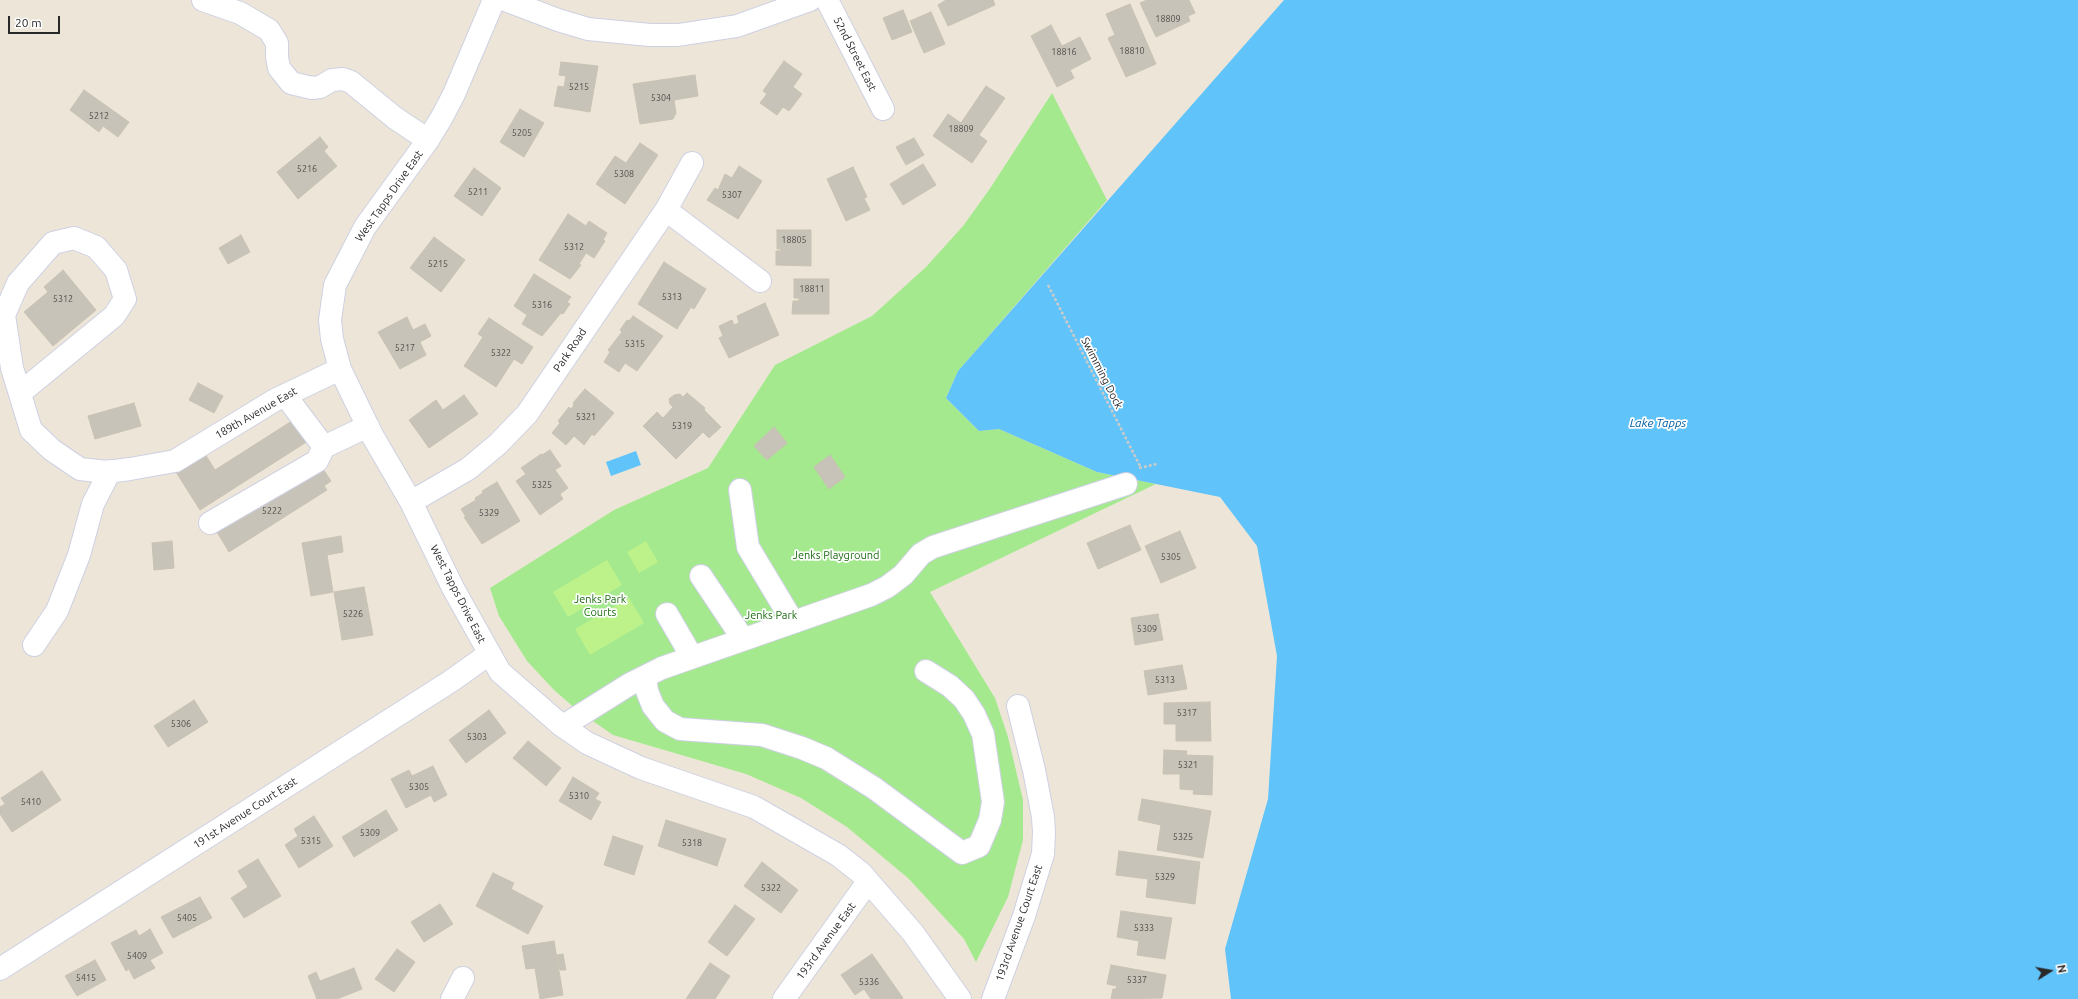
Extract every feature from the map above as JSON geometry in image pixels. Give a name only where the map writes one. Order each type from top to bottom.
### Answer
[{"type":"street","points":[[203,0],[240,12],[269,30],[277,43],[279,68],[291,83],[312,88],[320,87],[332,80],[343,79],[351,82],[395,118],[428,140]]},
{"type":"street","name":"West Tapps Drive East","points":[[494,0],[454,94],[428,140],[365,227],[336,285],[330,320],[332,339],[340,369],[368,426],[411,502],[453,588],[500,672],[564,726],[587,743],[641,768],[754,807],[838,854],[861,873],[867,882],[914,933],[960,999]]},
{"type":"street","points":[[505,0],[558,20],[588,29],[618,33],[678,35],[737,26],[810,0]]},
{"type":"street","name":"52nd Street East","points":[[827,0],[883,109]]},
{"type":"street","name":"Park Road","points":[[411,502],[468,469],[498,444],[527,414],[666,210],[692,163]]},
{"type":"street","points":[[666,210],[760,281]]},
{"type":"street","name":"189th Avenue East","points":[[20,393],[114,316],[124,298],[116,270],[96,247],[74,238],[54,243],[18,283],[4,315],[12,368],[31,430],[52,450],[80,469],[110,471],[130,470],[175,461],[285,395],[340,369]]},
{"type":"street","points":[[285,395],[324,447]]},
{"type":"street","points":[[210,523],[317,460],[324,447],[368,426]]},
{"type":"street","points":[[34,645],[57,611],[79,555],[93,504],[110,471]]},
{"type":"street","points":[[564,726],[630,684],[662,668],[871,595],[887,587],[903,575],[921,554],[933,546],[1126,484]]},
{"type":"street","points":[[740,490],[748,547],[793,622]]},
{"type":"street","points":[[702,576],[743,639]]},
{"type":"street","points":[[667,614],[692,657]]},
{"type":"street","name":"191st Avenue Court East","points":[[0,969],[444,685],[489,654]]},
{"type":"street","points":[[645,677],[647,691],[653,706],[665,721],[680,729],[762,735],[802,748],[826,758],[874,788],[962,853],[979,846],[990,820],[993,802],[983,734],[974,714],[964,699],[950,686],[926,671]]},
{"type":"street","name":"193rd Avenue Court East","points":[[993,999],[1024,916],[1043,854],[1043,817],[1034,770],[1018,706]]},
{"type":"street","name":"193rd Avenue East","points":[[784,999],[867,882]]},
{"type":"street","points":[[452,999],[463,978]]},
{"type":"path","name":"Swimming Dock","points":[[1048,285],[1141,468]]},
{"type":"green space","name":"Jenks Park","points":[[1052,93],[1107,200],[958,371],[946,398],[979,431],[999,429],[1097,472],[1156,484],[930,592],[995,698],[1008,737],[1023,800],[1023,840],[1008,897],[976,962],[964,939],[909,879],[847,827],[801,798],[746,774],[613,735],[577,710],[554,690],[527,661],[499,616],[490,588],[614,510],[708,468],[775,365],[872,316],[926,267],[963,226],[989,190]]},
{"type":"green space","points":[[646,541],[658,562],[639,573],[627,552]]},
{"type":"green space","points":[[607,560],[622,585],[568,617],[553,592]]},
{"type":"green space","points":[[629,598],[644,623],[590,655],[575,629]]},
{"type":"water","name":"Lake Tapps","points":[[1284,0],[2078,0],[2078,999],[1231,999],[1225,949],[1268,799],[1277,656],[1257,546],[1220,497],[1097,472],[999,429],[979,431],[946,398],[958,371]]},
{"type":"water","points":[[636,451],[641,465],[611,476],[606,462]]},
{"type":"building","points":[[946,0],[993,0],[995,5],[948,26],[938,5]]},
{"type":"building","points":[[1147,0],[1189,0],[1195,13],[1188,16],[1190,21],[1156,37],[1140,3]]},
{"type":"building","points":[[1130,4],[1156,64],[1126,77],[1108,38],[1115,35],[1106,14]]},
{"type":"building","points":[[903,10],[912,32],[892,40],[883,18]]},
{"type":"building","points":[[931,12],[945,44],[924,53],[910,21]]},
{"type":"building","points":[[1051,25],[1062,46],[1080,37],[1091,59],[1070,70],[1074,78],[1057,87],[1031,36]]},
{"type":"building","points":[[784,61],[802,74],[793,87],[802,94],[789,111],[783,107],[777,115],[760,103],[767,94],[763,91]]},
{"type":"building","points":[[561,62],[598,66],[590,112],[554,106],[558,86],[564,87],[566,76],[559,75]]},
{"type":"building","points":[[695,75],[698,96],[674,100],[676,113],[673,119],[640,124],[633,84]]},
{"type":"building","points":[[986,86],[1005,98],[979,135],[987,141],[972,163],[933,136],[948,114],[961,123]]},
{"type":"building","points":[[84,90],[129,122],[118,137],[103,126],[99,132],[70,110]]},
{"type":"building","points":[[520,109],[544,123],[524,157],[500,142]]},
{"type":"building","points":[[320,137],[328,147],[324,151],[337,166],[298,199],[277,172]]},
{"type":"building","points":[[914,138],[924,155],[906,165],[896,147]]},
{"type":"building","points":[[640,143],[658,155],[625,204],[596,184],[615,156],[626,163]]},
{"type":"building","points":[[923,164],[936,185],[903,205],[890,184]]},
{"type":"building","points":[[739,166],[762,181],[738,219],[707,200],[715,188],[718,190],[725,174],[732,178]]},
{"type":"building","points":[[853,167],[867,197],[864,198],[870,210],[846,221],[827,179]]},
{"type":"building","points":[[474,168],[501,188],[482,216],[454,196]]},
{"type":"building","points":[[568,214],[586,226],[589,221],[607,233],[603,240],[605,241],[594,258],[586,253],[579,264],[581,265],[570,279],[539,260]]},
{"type":"building","points":[[777,230],[811,230],[811,266],[776,265],[776,251],[781,251],[781,249],[777,249]]},
{"type":"building","points":[[241,235],[250,252],[228,264],[219,248]]},
{"type":"building","points":[[434,237],[465,260],[441,292],[410,268]]},
{"type":"building","points":[[664,262],[706,289],[694,309],[691,307],[677,329],[638,304]]},
{"type":"building","points":[[63,270],[96,310],[53,346],[24,312],[48,292],[44,287]]},
{"type":"building","points":[[534,274],[571,297],[567,302],[570,304],[563,314],[561,313],[542,336],[522,324],[527,315],[514,306]]},
{"type":"building","points":[[794,279],[829,279],[829,314],[792,314],[793,301],[799,301],[799,298],[794,298]]},
{"type":"building","points":[[765,303],[779,335],[729,358],[719,338],[723,336],[719,326],[732,320],[734,325],[739,323],[737,316]]},
{"type":"building","points":[[633,316],[663,336],[637,371],[625,363],[619,372],[604,362],[610,352],[608,350],[622,332],[620,330],[627,320],[629,321]]},
{"type":"building","points":[[407,317],[413,330],[425,324],[431,336],[420,342],[426,355],[400,369],[378,332]]},
{"type":"building","points":[[489,318],[533,347],[522,364],[514,359],[496,387],[464,366],[483,337],[478,334]]},
{"type":"building","points":[[198,383],[223,396],[214,413],[189,400]]},
{"type":"building","points":[[585,389],[614,413],[594,436],[592,434],[584,445],[574,436],[566,445],[552,433],[560,423],[558,421],[569,407],[571,409],[574,405],[573,403]]},
{"type":"building","points":[[687,393],[705,408],[704,410],[721,427],[709,438],[703,432],[676,459],[643,426],[657,412],[663,418],[673,407],[670,404],[669,399],[674,395],[680,394],[683,397]]},
{"type":"building","points":[[464,395],[478,414],[429,448],[409,420],[436,400],[443,410]]},
{"type":"building","points":[[134,403],[141,426],[95,439],[88,416]]},
{"type":"building","points":[[295,419],[308,441],[200,510],[176,472],[205,454],[215,470]]},
{"type":"building","points":[[774,427],[787,443],[767,460],[754,446]]},
{"type":"building","points":[[550,450],[561,466],[555,470],[568,488],[560,494],[563,499],[540,515],[516,481],[526,474],[521,468],[541,454],[542,455]]},
{"type":"building","points":[[830,455],[845,477],[829,489],[814,467]]},
{"type":"building","points":[[321,466],[331,481],[324,486],[327,490],[229,552],[217,532]]},
{"type":"building","points":[[497,482],[520,521],[482,544],[464,517],[466,517],[461,509],[476,500],[475,498],[483,493],[482,491]]},
{"type":"building","points":[[1130,525],[1141,550],[1098,569],[1087,543]]},
{"type":"building","points":[[1180,531],[1196,568],[1161,583],[1145,546]]},
{"type":"building","points":[[341,536],[343,552],[327,555],[333,592],[311,596],[302,543]]},
{"type":"building","points":[[172,541],[174,568],[154,570],[152,543]]},
{"type":"building","points":[[364,587],[373,635],[342,640],[334,592]]},
{"type":"building","points":[[1158,614],[1163,640],[1135,645],[1131,618]]},
{"type":"building","points":[[1182,665],[1187,689],[1148,695],[1144,671]]},
{"type":"building","points":[[194,700],[208,722],[168,747],[154,726]]},
{"type":"building","points":[[1210,702],[1211,741],[1176,741],[1176,724],[1164,724],[1164,703]]},
{"type":"building","points":[[489,710],[506,733],[466,763],[449,740]]},
{"type":"building","points":[[528,741],[561,768],[546,786],[513,758]]},
{"type":"building","points":[[1164,750],[1187,751],[1186,755],[1213,756],[1212,795],[1193,794],[1194,790],[1180,789],[1180,774],[1163,774]]},
{"type":"building","points":[[433,766],[447,795],[434,802],[431,795],[406,808],[391,779],[409,770],[412,776]]},
{"type":"building","points":[[42,771],[61,800],[12,832],[0,814],[0,807],[5,804],[1,798]]},
{"type":"building","points":[[573,777],[599,793],[595,799],[601,802],[591,820],[559,801]]},
{"type":"building","points":[[1142,799],[1211,811],[1203,858],[1157,850],[1161,825],[1138,820]]},
{"type":"building","points":[[386,810],[398,830],[354,857],[342,837]]},
{"type":"building","points":[[314,816],[333,846],[299,868],[285,845],[298,836],[294,829]]},
{"type":"building","points":[[666,820],[726,839],[717,866],[658,846]]},
{"type":"building","points":[[613,836],[643,846],[634,875],[604,865]]},
{"type":"building","points":[[1119,851],[1200,862],[1195,904],[1146,897],[1148,879],[1116,875]]},
{"type":"building","points":[[258,859],[281,896],[244,918],[231,898],[248,887],[238,871]]},
{"type":"building","points":[[762,862],[798,890],[781,913],[744,886]]},
{"type":"building","points":[[493,873],[514,883],[511,889],[543,906],[528,934],[476,906]]},
{"type":"building","points":[[200,897],[212,918],[173,938],[161,917]]},
{"type":"building","points":[[440,904],[453,924],[424,942],[411,922]]},
{"type":"building","points":[[735,905],[755,919],[727,956],[708,942]]},
{"type":"building","points":[[1121,911],[1172,918],[1165,959],[1137,955],[1139,941],[1117,937]]},
{"type":"building","points":[[150,929],[163,953],[150,960],[155,968],[134,979],[129,969],[126,971],[111,943],[136,930],[139,936]]},
{"type":"building","points":[[554,941],[563,995],[540,999],[535,968],[526,969],[522,946]]},
{"type":"building","points":[[397,949],[415,962],[394,992],[375,979]]},
{"type":"building","points":[[563,954],[566,970],[560,970],[557,955]]},
{"type":"building","points":[[872,954],[903,998],[902,999],[871,999],[864,989],[855,995],[841,975]]},
{"type":"building","points":[[95,960],[106,980],[77,996],[65,976]]},
{"type":"building","points":[[710,963],[730,976],[715,999],[686,999]]},
{"type":"building","points":[[1111,965],[1166,975],[1162,998],[1111,999],[1113,989],[1116,989],[1117,986],[1107,984]]},
{"type":"building","points":[[354,968],[362,989],[337,999],[317,999],[308,976],[316,972],[320,981]]},
{"type":"park label","name":"Jenks Playground","points":[[836,555]]},
{"type":"park label","name":"Jenks Park Courts","points":[[600,605]]}]
